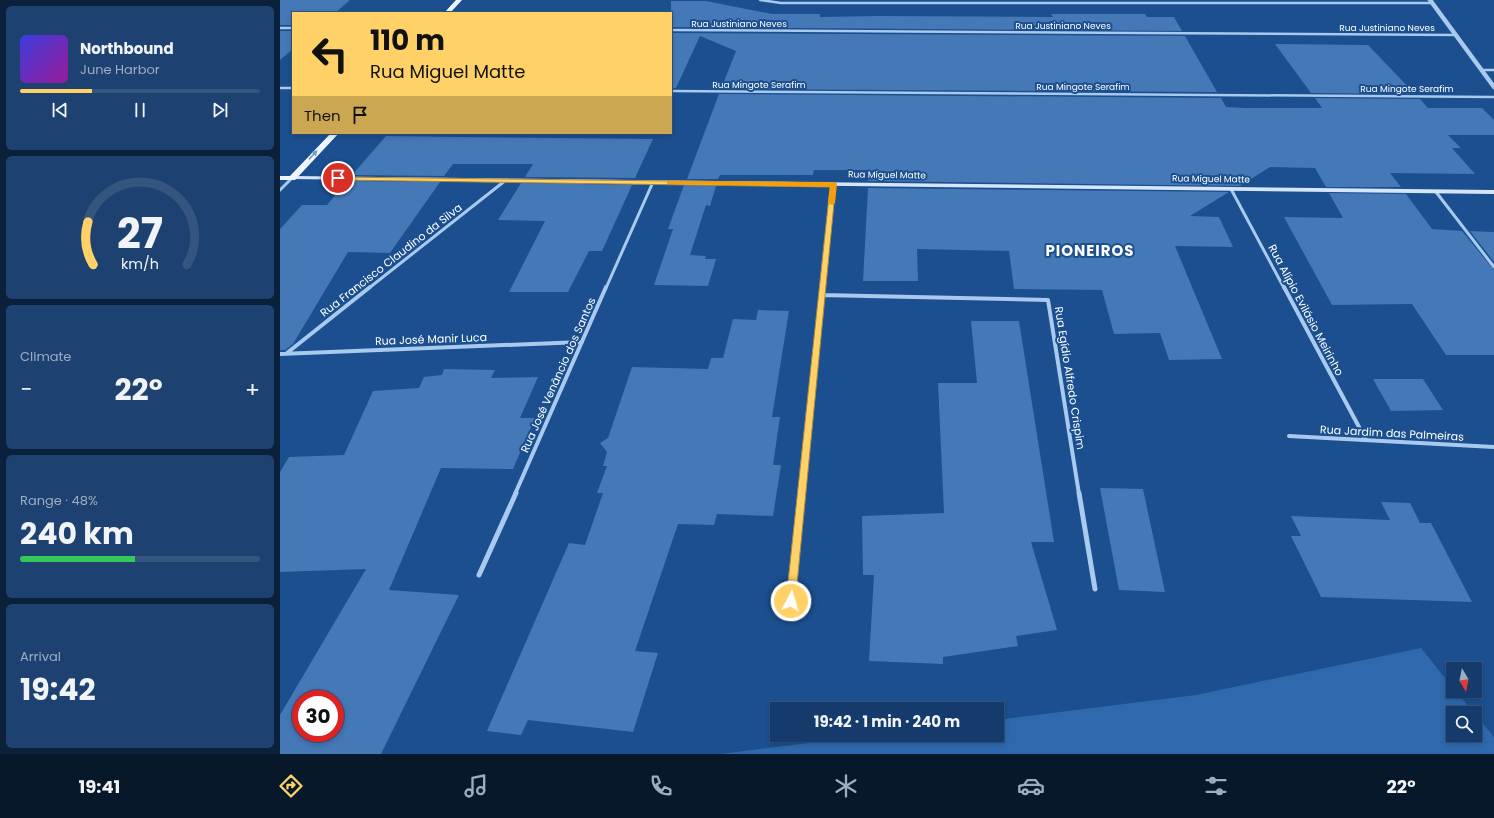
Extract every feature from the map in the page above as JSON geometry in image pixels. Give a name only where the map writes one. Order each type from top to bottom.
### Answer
[{"type":"main road","points":[[448,12],[459,0]]},
{"type":"main road","points":[[292,178],[333,134]]},
{"type":"main road","name":"Rua Miguel Matte","points":[[280,178],[1494,192]]},
{"type":"street","points":[[760,0],[781,3],[1431,1],[1494,87]]},
{"type":"street","points":[[280,28],[292,28]]},
{"type":"street","name":"Rua Justiniano Neves","points":[[672,30],[1456,35]]},
{"type":"street","points":[[1481,70],[1494,70]]},
{"type":"street","points":[[280,88],[292,88]]},
{"type":"street","name":"Rua Mingote Serafim","points":[[672,91],[1494,97]]},
{"type":"street","points":[[280,190],[292,178]]},
{"type":"street","name":"Rua Francisco Claudino da Silva","points":[[287,353],[506,180]]},
{"type":"street","name":"Rua José Venâncio dos Santos","points":[[479,575],[653,182]]},
{"type":"street","points":[[791,601],[821,295],[834,184]]},
{"type":"street","name":"Rua Alípio Evilásio Meirinho","points":[[1231,189],[1366,440]]},
{"type":"street","points":[[1436,192],[1494,267]]},
{"type":"street","name":"Rua Egídio Alfredo Crispim","points":[[821,295],[1048,300],[1095,589]]},
{"type":"street","name":"Rua José Manir Luca","points":[[280,354],[582,342]]},
{"type":"street","name":"Rua Jardim das Palmeiras","points":[[1289,436],[1494,447]]},
{"type":"shaded area","points":[[1421,648],[1446,679],[1446,698],[1462,698],[1468,706],[1446,706],[1446,742],[1482,742],[1482,722],[1494,737],[1494,754],[720,754],[817,742],[1004,742],[1004,719],[1196,695]]},
{"type":"building","points":[[280,0],[350,0],[336,12],[292,12],[292,25],[280,25]]},
{"type":"building","points":[[671,1],[706,1],[772,14],[820,14],[820,17],[1053,17],[1051,14],[1145,14],[1147,17],[1174,17],[1182,31],[672,27]]},
{"type":"building","points":[[280,31],[292,31],[292,50],[280,60]]},
{"type":"building","points":[[672,33],[1185,36],[1217,92],[721,89],[736,51],[700,36],[676,88],[672,88]]},
{"type":"building","points":[[1275,44],[1368,45],[1415,94],[1311,93]]},
{"type":"building","points":[[719,94],[1221,98],[1226,107],[1245,108],[1322,108],[1315,98],[1420,99],[1428,108],[1482,108],[1494,120],[1494,135],[1448,135],[1461,148],[1452,148],[1475,174],[1390,173],[1401,187],[1326,187],[1315,168],[1270,167],[1240,186],[868,181],[868,170],[814,170],[813,175],[720,175],[718,179],[687,179]]},
{"type":"building","points":[[386,136],[653,139],[635,178],[525,177],[533,164],[453,164],[444,176],[352,175]]},
{"type":"building","points":[[347,181],[440,182],[390,253],[348,252],[293,344],[285,350],[280,350],[280,229],[302,205],[327,205]]},
{"type":"building","points":[[521,183],[632,185],[602,251],[589,251],[568,292],[509,292],[545,221],[498,220]]},
{"type":"building","points":[[684,185],[716,186],[710,206],[706,205],[690,255],[706,256],[705,259],[716,259],[708,286],[654,285],[673,229],[668,229]]},
{"type":"building","points":[[868,188],[1229,192],[1190,216],[1219,217],[1233,247],[1175,246],[1222,359],[1169,360],[1160,333],[1114,334],[1102,290],[1014,289],[1009,251],[917,249],[918,281],[863,281]]},
{"type":"building","points":[[1329,193],[1406,194],[1432,229],[1462,231],[1494,270],[1494,355],[1446,355],[1412,304],[1332,305],[1284,217],[1343,218]]},
{"type":"building","points":[[1470,231],[1494,232],[1494,262]]},
{"type":"building","points":[[758,310],[789,311],[772,417],[780,417],[773,465],[781,465],[773,516],[717,514],[714,525],[678,524],[635,651],[658,653],[633,732],[528,720],[521,735],[487,731],[569,543],[585,545],[603,493],[597,493],[607,466],[603,466],[607,452],[600,443],[608,438],[632,367],[708,369],[711,358],[723,358],[733,319],[756,320]]},
{"type":"building","points":[[971,321],[1019,321],[1054,542],[1031,542],[1057,630],[1016,636],[1018,646],[943,657],[943,664],[869,661],[874,575],[863,575],[862,516],[944,513],[938,383],[977,383]]},
{"type":"building","points":[[444,369],[495,370],[491,378],[538,377],[520,418],[535,418],[513,469],[441,468],[389,590],[459,595],[381,754],[280,754],[280,715],[292,695],[292,742],[344,742],[344,690],[295,690],[366,569],[280,572],[280,472],[289,457],[344,455],[373,391],[419,388],[424,377],[442,375]]},
{"type":"building","points":[[1373,379],[1423,379],[1443,410],[1391,411]]},
{"type":"building","points":[[1100,488],[1143,489],[1165,592],[1119,590]]},
{"type":"building","points":[[1381,502],[1410,503],[1420,523],[1431,523],[1472,602],[1321,597],[1291,536],[1301,536],[1291,516],[1390,520]]},
{"type":"slow traffic","points":[[669,182],[834,184],[832,203]]},
{"type":"district","name":"PIONEIROS","points":[[1090,251]]},
{"type":"route","points":[[338,178],[834,184],[821,295],[791,601]]}]
